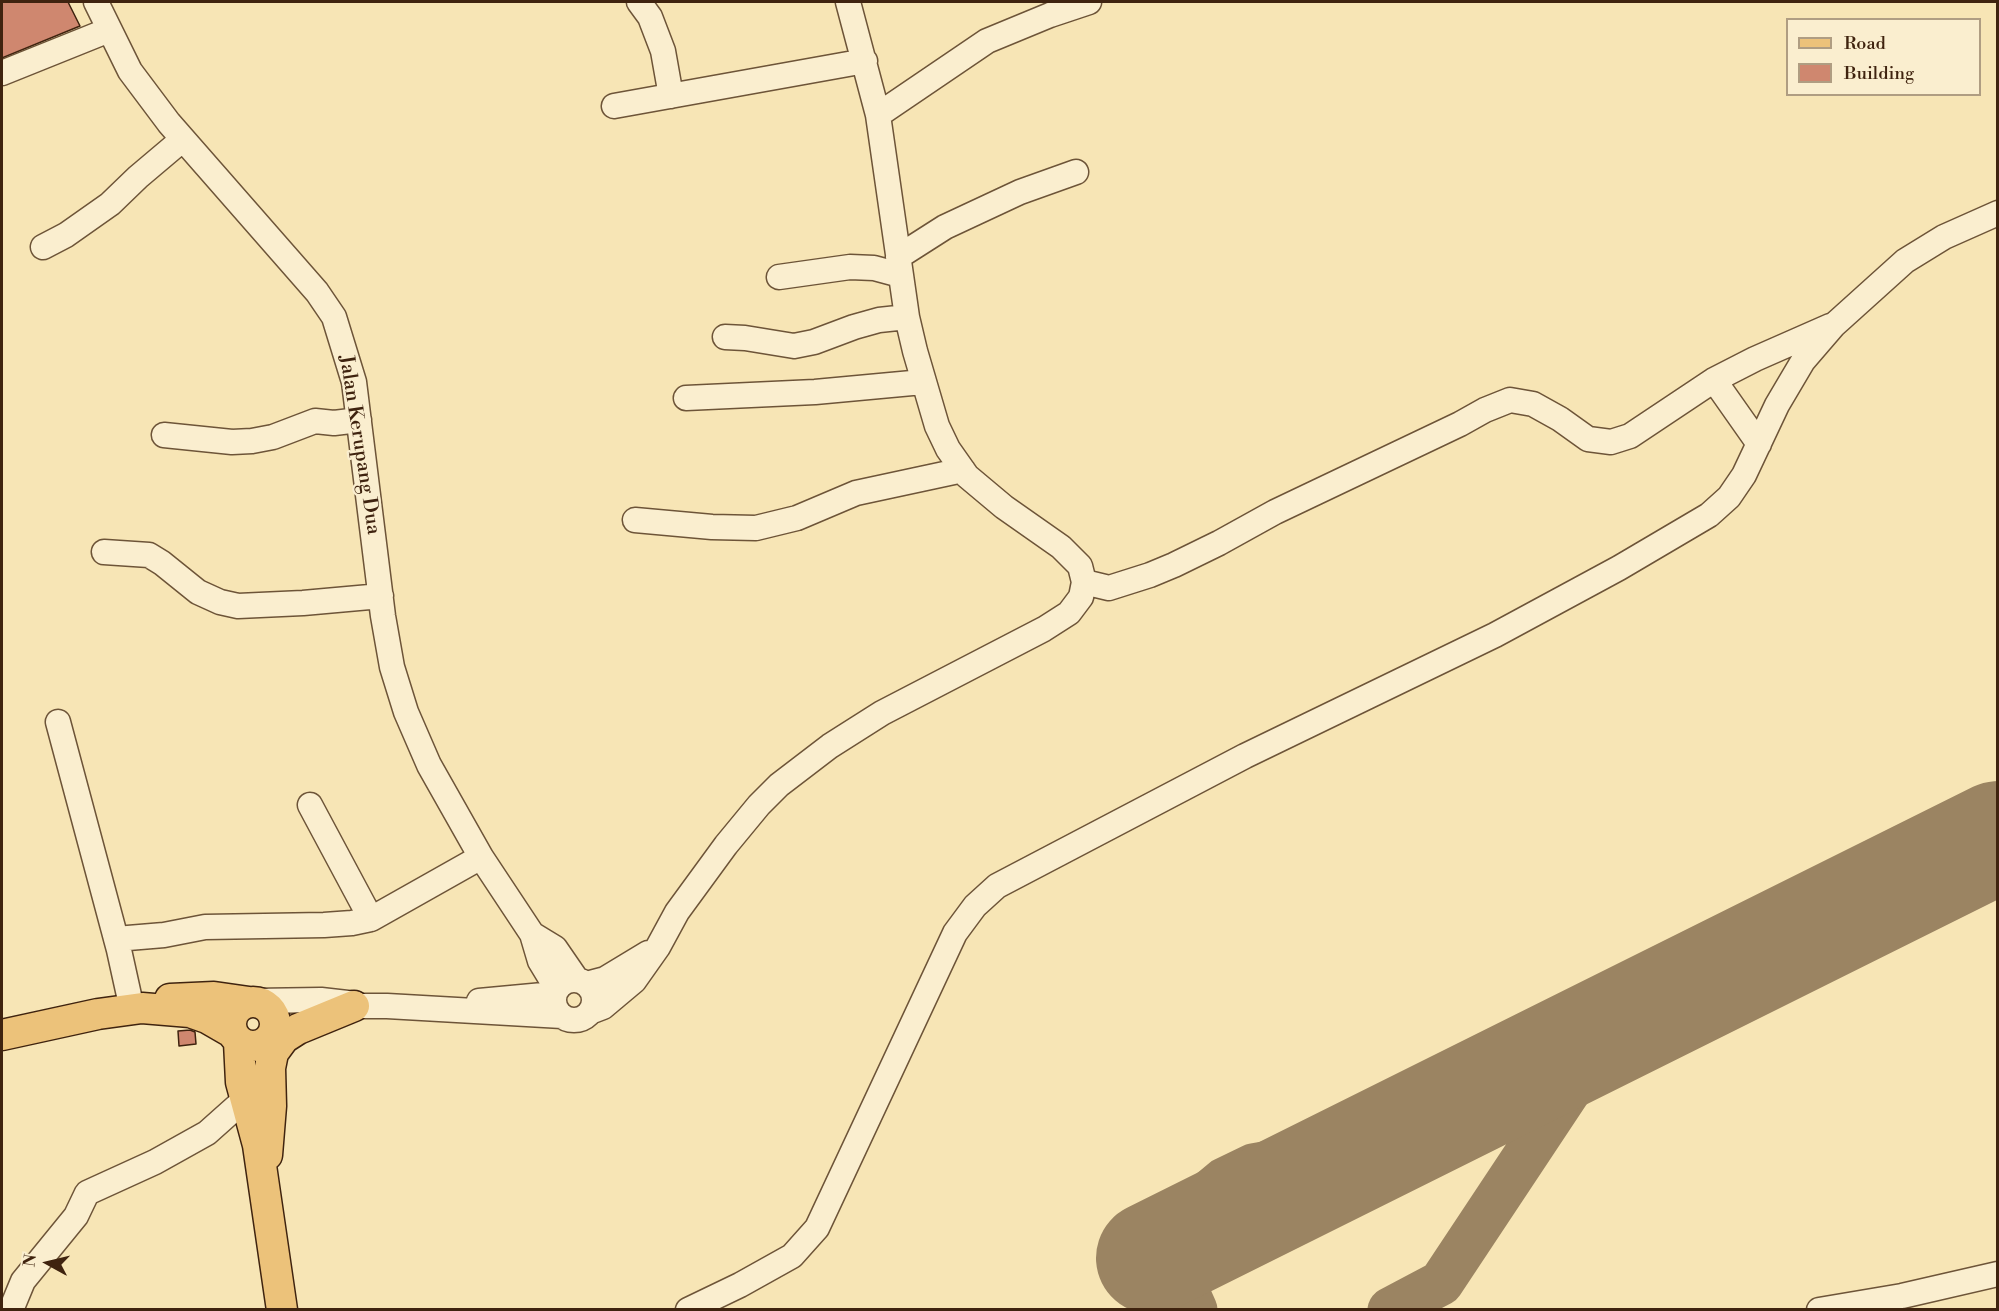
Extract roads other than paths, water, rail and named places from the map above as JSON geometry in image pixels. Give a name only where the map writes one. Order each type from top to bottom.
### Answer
[{"type":"main road","points":[[137,1009],[161,1000],[181,997],[214,997],[252,1002]]},
{"type":"main road","points":[[252,1002],[241,1005],[235,1010],[231,1026],[252,1038],[261,1076],[263,1106],[258,1145]]},
{"type":"main road","points":[[264,1196],[271,1106],[270,1068],[273,1053],[285,1038],[298,1029],[361,1006]]},
{"type":"main road","points":[[2,1035],[98,1014],[137,1009],[190,1012],[252,1038]]},
{"type":"main road","points":[[207,1018],[223,1039],[258,1145],[282,1310]]},
{"type":"main road","points":[[242,1091],[252,1038]]},
{"type":"street","name":"Jalan Kerupang Dua","points":[[96,2],[130,71],[183,139],[317,292],[334,317],[354,381],[392,667],[406,712],[429,765],[481,857],[532,934],[540,961],[569,987]]},
{"type":"street","points":[[639,2],[650,17],[663,51],[671,96]]},
{"type":"street","points":[[252,1002],[321,1000],[361,1006],[562,1016],[574,1020],[585,1016],[603,1007],[634,981],[658,947],[677,912],[726,845],[759,805],[779,786],[830,746],[882,713],[1044,630],[1069,613],[1081,597],[1084,582],[1080,566],[1061,547],[1004,507],[963,470],[948,449],[937,426],[923,382],[907,317],[878,115],[849,2]]},
{"type":"street","points":[[878,115],[987,41],[1089,2]]},
{"type":"street","points":[[2,73],[109,30]]},
{"type":"street","points":[[614,106],[865,61]]},
{"type":"street","points":[[43,247],[66,235],[110,204],[183,139]]},
{"type":"street","points":[[778,278],[850,267],[899,266],[945,227],[1020,192],[1076,172]]},
{"type":"street","points":[[688,1310],[792,1256],[817,1228],[955,933],[975,906],[997,886],[1245,756],[1495,635],[1619,568],[1709,515],[1729,497],[1744,475],[1777,405],[1803,360],[1837,322],[1905,261],[1944,237],[1998,213]]},
{"type":"street","points":[[725,338],[745,338],[794,346],[814,342],[879,320],[907,317]]},
{"type":"street","points":[[1084,582],[1108,588],[1166,568],[1485,410],[1510,400],[1533,404],[1560,419],[1588,439],[1611,442],[1630,436],[1714,380],[1837,322]]},
{"type":"street","points":[[1714,380],[1759,444]]},
{"type":"street","points":[[686,398],[815,392],[923,382]]},
{"type":"street","points":[[164,435],[232,442],[252,441],[273,437],[315,421],[334,423],[359,420]]},
{"type":"street","points":[[635,520],[712,527],[756,528],[797,518],[856,493],[963,470]]},
{"type":"street","points":[[104,552],[149,555],[198,591],[220,602],[237,606],[381,596]]},
{"type":"street","points":[[58,722],[137,1009]]},
{"type":"street","points":[[310,806],[371,919]]},
{"type":"street","points":[[116,939],[164,935],[205,927],[324,925],[371,919],[481,857]]},
{"type":"street","points":[[442,1010],[471,1002],[569,987],[613,975],[658,947]]},
{"type":"street","points":[[569,987],[592,992],[594,999],[590,1012]]},
{"type":"street","points":[[562,1016],[555,1005],[569,987]]},
{"type":"street","points":[[252,1038],[303,1015],[361,1006]]},
{"type":"street","points":[[11,1310],[23,1281],[76,1216],[87,1192],[155,1162],[207,1133],[242,1091]]},
{"type":"street","points":[[1819,1310],[1902,1296],[1998,1274]]}]
